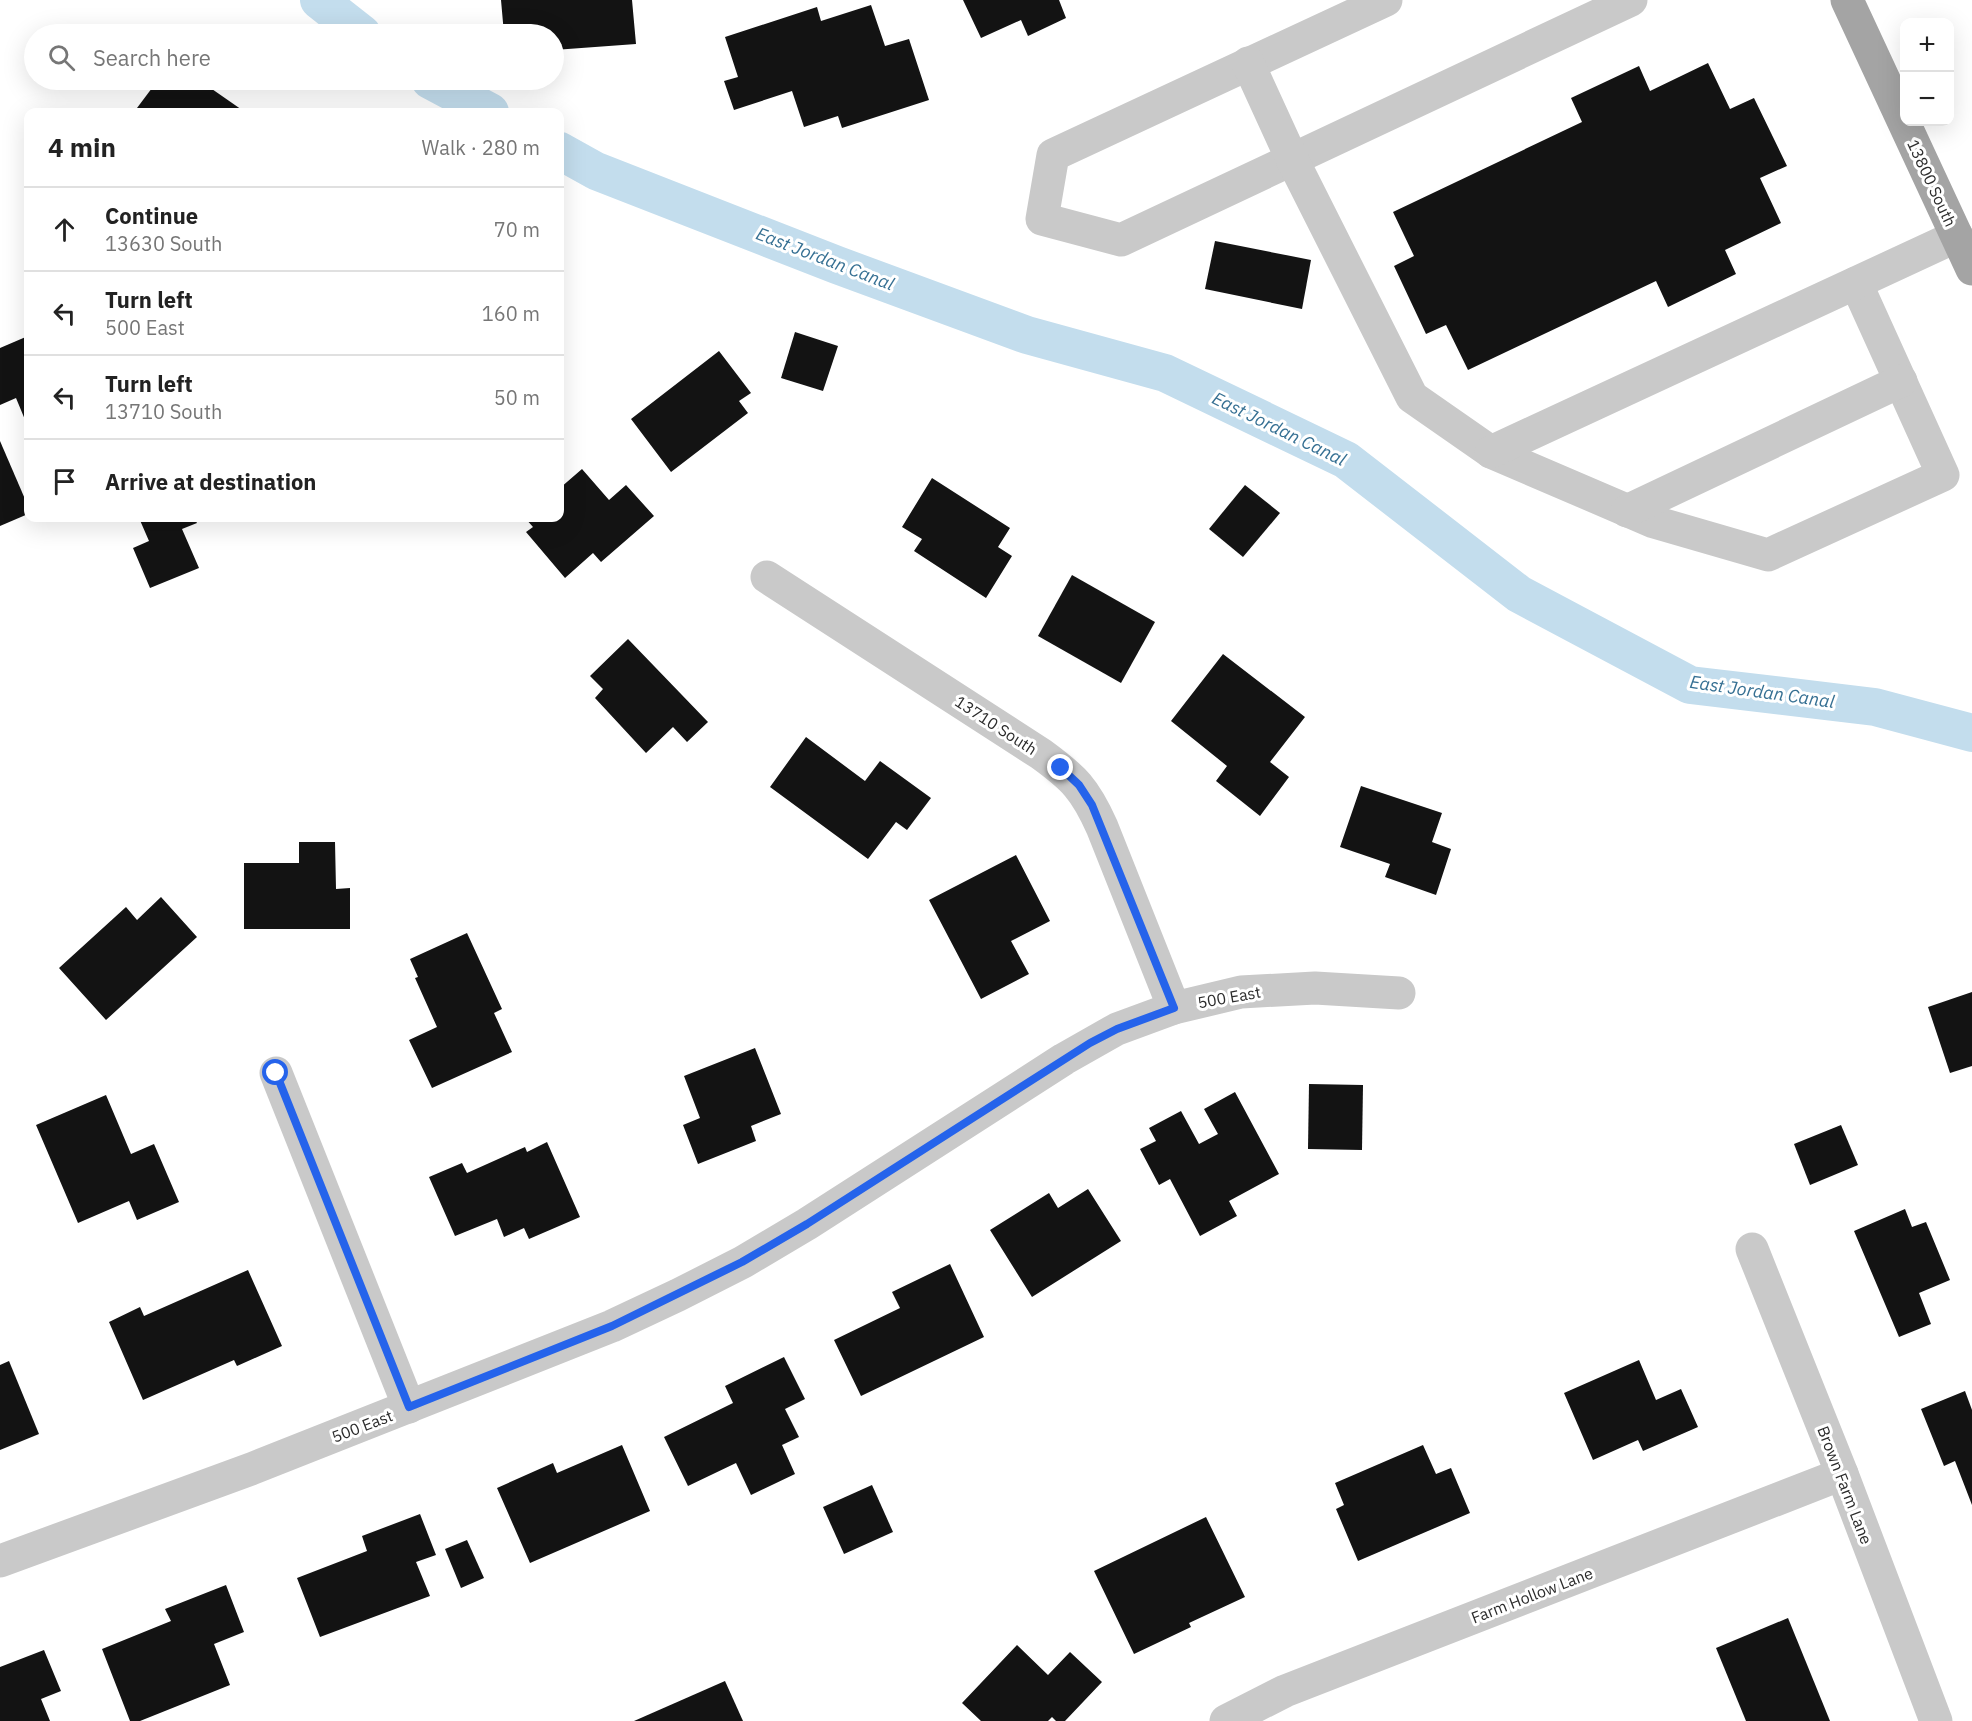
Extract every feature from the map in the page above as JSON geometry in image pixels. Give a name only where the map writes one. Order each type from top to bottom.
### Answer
[{"type":"main road","name":"13800 South","points":[[1847,0],[1972,269]]},
{"type":"street","points":[[1386,0],[1053,155],[1042,219],[1121,240],[1631,0]]},
{"type":"street","points":[[1248,63],[1292,159],[1412,397],[1491,452],[1654,522],[1768,555],[1943,476],[1856,283]]},
{"type":"street","points":[[1491,452],[1957,236]]},
{"type":"street","points":[[1627,510],[1901,381]]},
{"type":"street","name":"13710 South","points":[[767,577],[1041,754],[1079,785],[1102,827],[1174,1008]]},
{"type":"street","name":"500 East","points":[[0,1561],[251,1469],[612,1326],[742,1262],[807,1224],[1090,1043],[1117,1029],[1174,1008],[1241,993],[1315,988],[1399,993]]},
{"type":"street","points":[[276,1073],[409,1407]]},
{"type":"street","name":"Brown Farm Lane","points":[[1752,1249],[1842,1474],[1936,1721]]},
{"type":"street","name":"Farm Hollow Lane","points":[[1226,1721],[1285,1691],[1842,1474]]},
{"type":"building","points":[[501,0],[632,0],[636,44],[564,49],[564,24],[503,24]]},
{"type":"building","points":[[963,0],[1059,0],[1066,18],[1028,36],[1021,20],[981,38]]},
{"type":"building","points":[[871,5],[885,46],[909,39],[929,100],[842,128],[838,116],[804,127],[792,91],[734,110],[724,81],[738,77],[725,37],[817,7],[821,21]]},
{"type":"building","points":[[1708,63],[1730,109],[1754,98],[1787,166],[1760,178],[1781,223],[1725,250],[1736,274],[1668,307],[1656,281],[1468,370],[1446,325],[1426,334],[1394,266],[1414,256],[1393,212],[1582,122],[1571,98],[1639,66],[1650,91]]},
{"type":"building","points":[[150,90],[213,90],[239,108],[137,108]]},
{"type":"building","points":[[1215,241],[1311,260],[1302,309],[1205,289]]},
{"type":"building","points":[[795,332],[838,346],[823,391],[781,378]]},
{"type":"building","points":[[24,338],[24,417],[16,398],[0,405],[0,348]]},
{"type":"building","points":[[719,351],[751,393],[739,401],[748,413],[671,472],[631,419]]},
{"type":"building","points":[[0,441],[24,497],[24,516],[0,526]]},
{"type":"building","points":[[582,469],[609,500],[626,485],[654,516],[601,562],[593,553],[565,578],[526,532],[533,527],[529,522],[564,522],[564,485]]},
{"type":"building","points":[[932,478],[1010,528],[998,547],[1012,556],[986,598],[914,551],[922,539],[902,527]]},
{"type":"building","points":[[1245,485],[1280,513],[1243,557],[1209,529]]},
{"type":"building","points":[[141,522],[196,522],[182,529],[199,568],[150,588],[133,548],[149,541]]},
{"type":"building","points":[[1072,575],[1155,622],[1121,683],[1038,636]]},
{"type":"building","points":[[628,639],[708,722],[687,742],[673,727],[646,753],[595,698],[603,689],[590,676]]},
{"type":"building","points":[[1223,654],[1305,717],[1270,762],[1289,777],[1260,816],[1216,781],[1227,766],[1171,721]]},
{"type":"building","points":[[806,737],[865,781],[880,761],[931,798],[907,830],[896,822],[868,859],[770,787]]},
{"type":"building","points":[[1361,786],[1442,813],[1432,842],[1451,849],[1436,895],[1385,877],[1390,864],[1340,847]]},
{"type":"building","points":[[299,842],[335,842],[336,889],[350,888],[350,929],[244,929],[244,863],[299,863]]},
{"type":"building","points":[[1016,855],[1050,921],[1011,941],[1029,974],[981,999],[929,900]]},
{"type":"building","points":[[161,897],[197,937],[106,1020],[59,968],[126,907],[137,920]]},
{"type":"building","points":[[467,933],[502,1009],[494,1013],[512,1052],[432,1088],[409,1040],[437,1027],[415,978],[418,977],[410,959]]},
{"type":"building","points":[[1972,992],[1972,1066],[1950,1073],[1928,1007]]},
{"type":"building","points":[[755,1048],[781,1114],[751,1126],[756,1141],[698,1164],[683,1125],[700,1118],[684,1076]]},
{"type":"building","points":[[1309,1084],[1363,1085],[1362,1150],[1308,1149]]},
{"type":"building","points":[[1235,1092],[1279,1174],[1229,1201],[1237,1216],[1200,1236],[1170,1179],[1159,1185],[1140,1149],[1156,1141],[1149,1128],[1181,1111],[1199,1144],[1218,1134],[1204,1109]]},
{"type":"building","points":[[106,1095],[131,1154],[154,1144],[179,1202],[137,1220],[129,1201],[78,1223],[36,1125]]},
{"type":"building","points":[[1841,1125],[1858,1165],[1810,1185],[1794,1144]]},
{"type":"building","points":[[547,1142],[580,1217],[529,1239],[524,1228],[504,1237],[497,1219],[455,1236],[429,1177],[462,1163],[467,1173],[525,1147],[527,1152]]},
{"type":"building","points":[[1088,1189],[1121,1241],[1032,1297],[990,1230],[1049,1193],[1058,1208]]},
{"type":"building","points":[[1905,1209],[1912,1227],[1926,1222],[1950,1280],[1919,1293],[1931,1324],[1899,1337],[1854,1231]]},
{"type":"building","points":[[950,1264],[984,1337],[861,1396],[834,1340],[900,1308],[892,1292]]},
{"type":"building","points":[[248,1270],[282,1346],[237,1366],[234,1360],[143,1400],[109,1322],[140,1307],[144,1316]]},
{"type":"building","points":[[784,1357],[805,1399],[785,1409],[799,1437],[782,1445],[795,1474],[751,1495],[736,1463],[688,1486],[664,1437],[733,1403],[725,1386]]},
{"type":"building","points":[[1639,1360],[1656,1400],[1681,1389],[1698,1427],[1643,1451],[1638,1440],[1593,1460],[1564,1393]]},
{"type":"building","points":[[9,1361],[39,1434],[0,1450],[0,1365]]},
{"type":"building","points":[[1965,1391],[1972,1410],[1972,1505],[1955,1461],[1944,1466],[1921,1409]]},
{"type":"building","points":[[622,1445],[650,1511],[530,1563],[497,1488],[553,1463],[557,1473]]},
{"type":"building","points":[[1423,1445],[1436,1474],[1451,1468],[1470,1513],[1358,1561],[1336,1509],[1344,1505],[1335,1483]]},
{"type":"building","points":[[872,1485],[893,1532],[844,1554],[823,1507]]},
{"type":"building","points":[[420,1514],[436,1555],[416,1562],[430,1596],[320,1637],[297,1578],[367,1551],[362,1536]]},
{"type":"building","points":[[1206,1517],[1245,1597],[1189,1623],[1191,1627],[1134,1654],[1094,1571]]},
{"type":"building","points":[[467,1540],[484,1578],[461,1588],[445,1549]]},
{"type":"building","points":[[226,1585],[244,1632],[214,1644],[230,1685],[140,1721],[130,1721],[102,1649],[171,1621],[165,1609]]},
{"type":"building","points":[[1788,1618],[1830,1721],[1746,1721],[1716,1648]]},
{"type":"building","points":[[1017,1645],[1048,1675],[1070,1652],[1102,1682],[1065,1721],[1056,1721],[1052,1717],[1048,1721],[981,1721],[962,1703]]},
{"type":"building","points":[[44,1650],[61,1691],[41,1699],[50,1721],[0,1721],[0,1667]]},
{"type":"building","points":[[725,1681],[743,1721],[634,1721]]},
{"type":"waterway","name":"East Jordan Canal","points":[[319,0],[349,24]]},
{"type":"waterway","name":"East Jordan Canal","points":[[449,90],[482,108]]},
{"type":"waterway","name":"East Jordan Canal","points":[[564,153],[596,171],[837,265],[1027,335],[1165,373],[1346,460],[1519,594],[1690,685],[1875,707],[1972,733]]},
{"type":"route","points":[[276,1073],[409,1407],[612,1326],[742,1262],[807,1224],[1090,1043],[1117,1029],[1174,1008],[1092,805],[1079,785],[1061,768]]}]
